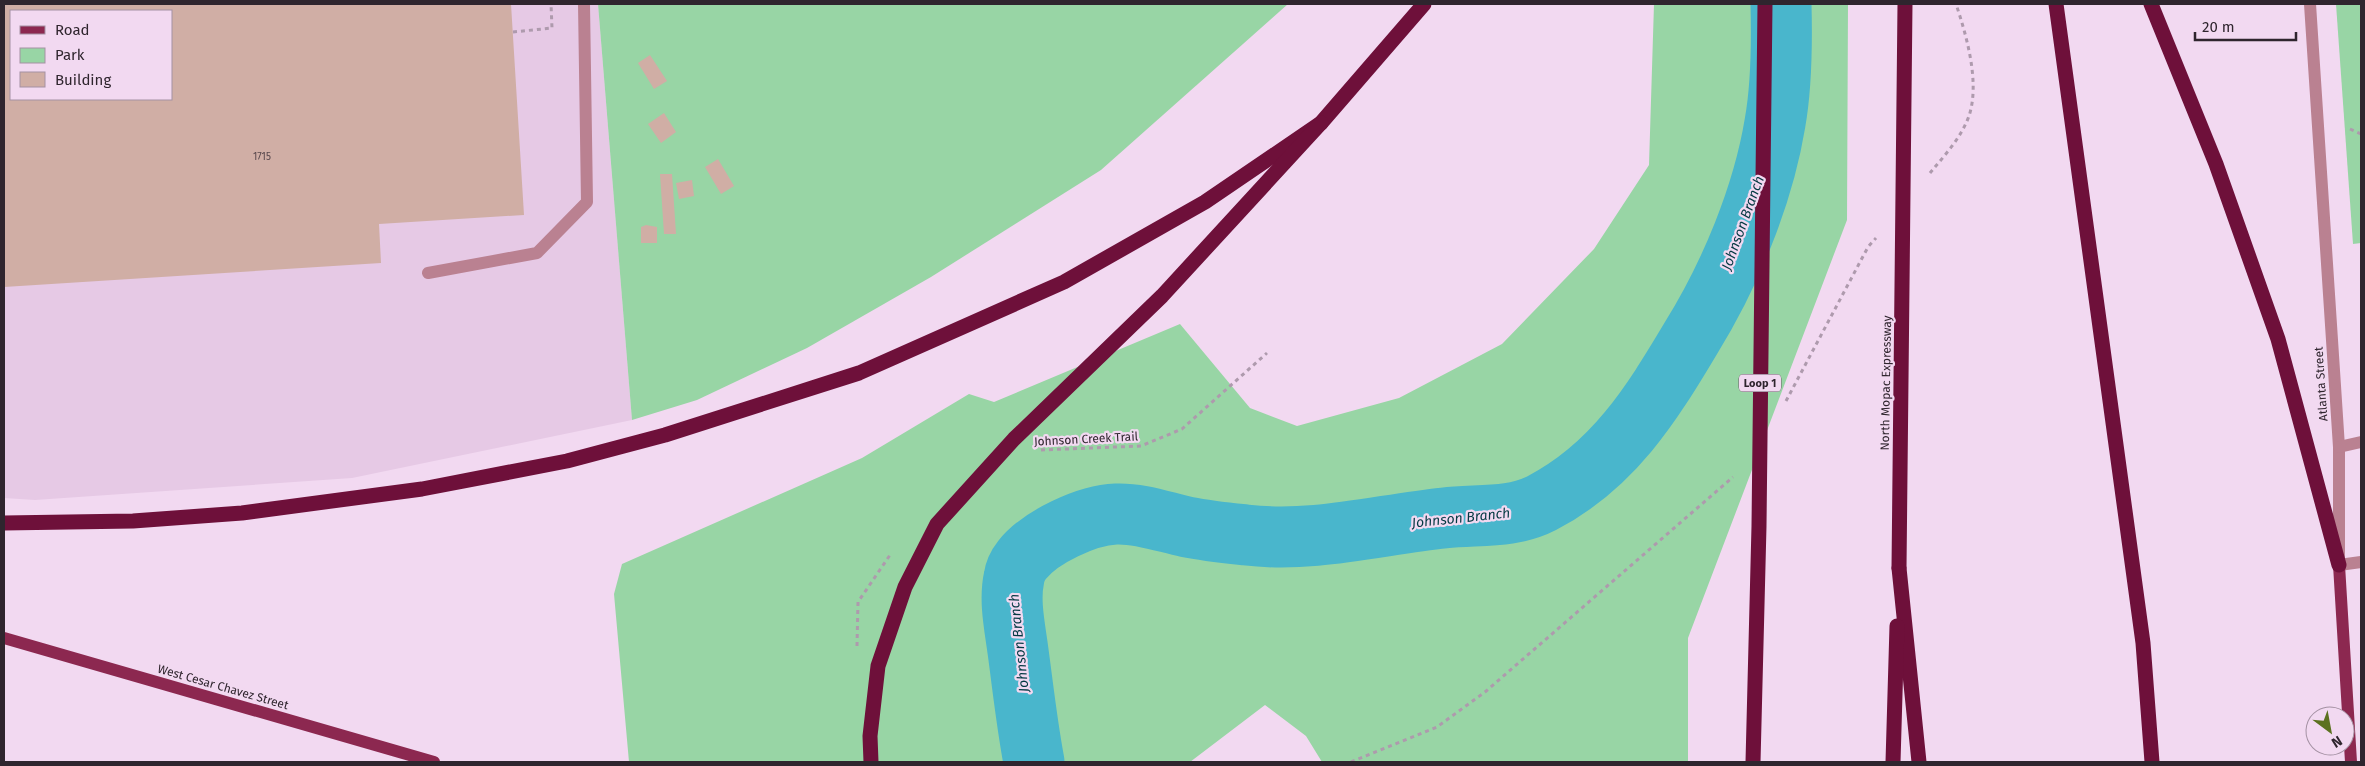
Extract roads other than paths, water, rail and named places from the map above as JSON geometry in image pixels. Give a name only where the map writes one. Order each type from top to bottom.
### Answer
[{"type":"highway","points":[[871,762],[870,736],[878,666],[906,587],[937,524],[1014,439],[1162,296],[1321,122],[1424,4]]},
{"type":"highway","name":"Loop 1","points":[[1753,762],[1765,4]]},
{"type":"highway","name":"North Mopac Expressway","points":[[1892,762],[1899,568],[1905,4]]},
{"type":"highway","points":[[2056,4],[2143,643],[2152,762]]},
{"type":"highway","points":[[2151,4],[2216,164],[2278,339],[2339,565]]},
{"type":"highway","points":[[4,524],[133,521],[242,513],[422,489],[568,461],[648,440],[764,405],[859,373],[1064,282],[1205,202],[1321,122]]},
{"type":"highway","points":[[1899,568],[1918,762]]},
{"type":"main road","name":"Atlanta Street","points":[[2339,565],[2351,762]]},
{"type":"main road","name":"West Cesar Chavez Street","points":[[4,638],[434,762]]},
{"type":"street","points":[[428,273],[538,253],[587,202],[584,4]]},
{"type":"street","name":"Atlanta Street","points":[[2310,4],[2339,447],[2339,565]]},
{"type":"street","points":[[2339,447],[2361,442]]},
{"type":"street","points":[[2339,565],[2361,562]]},
{"type":"waterway","name":"Johnson Branch","points":[[1034,762],[1014,624],[1012,605],[1014,575],[1018,566],[1030,551],[1065,529],[1092,518],[1104,515],[1125,514],[1143,516],[1209,531],[1271,537],[1296,537],[1444,518],[1506,514],[1518,512],[1542,503],[1590,471],[1610,452],[1645,410],[1676,363],[1719,288],[1743,234],[1762,179],[1775,123],[1781,64],[1781,4]]}]
